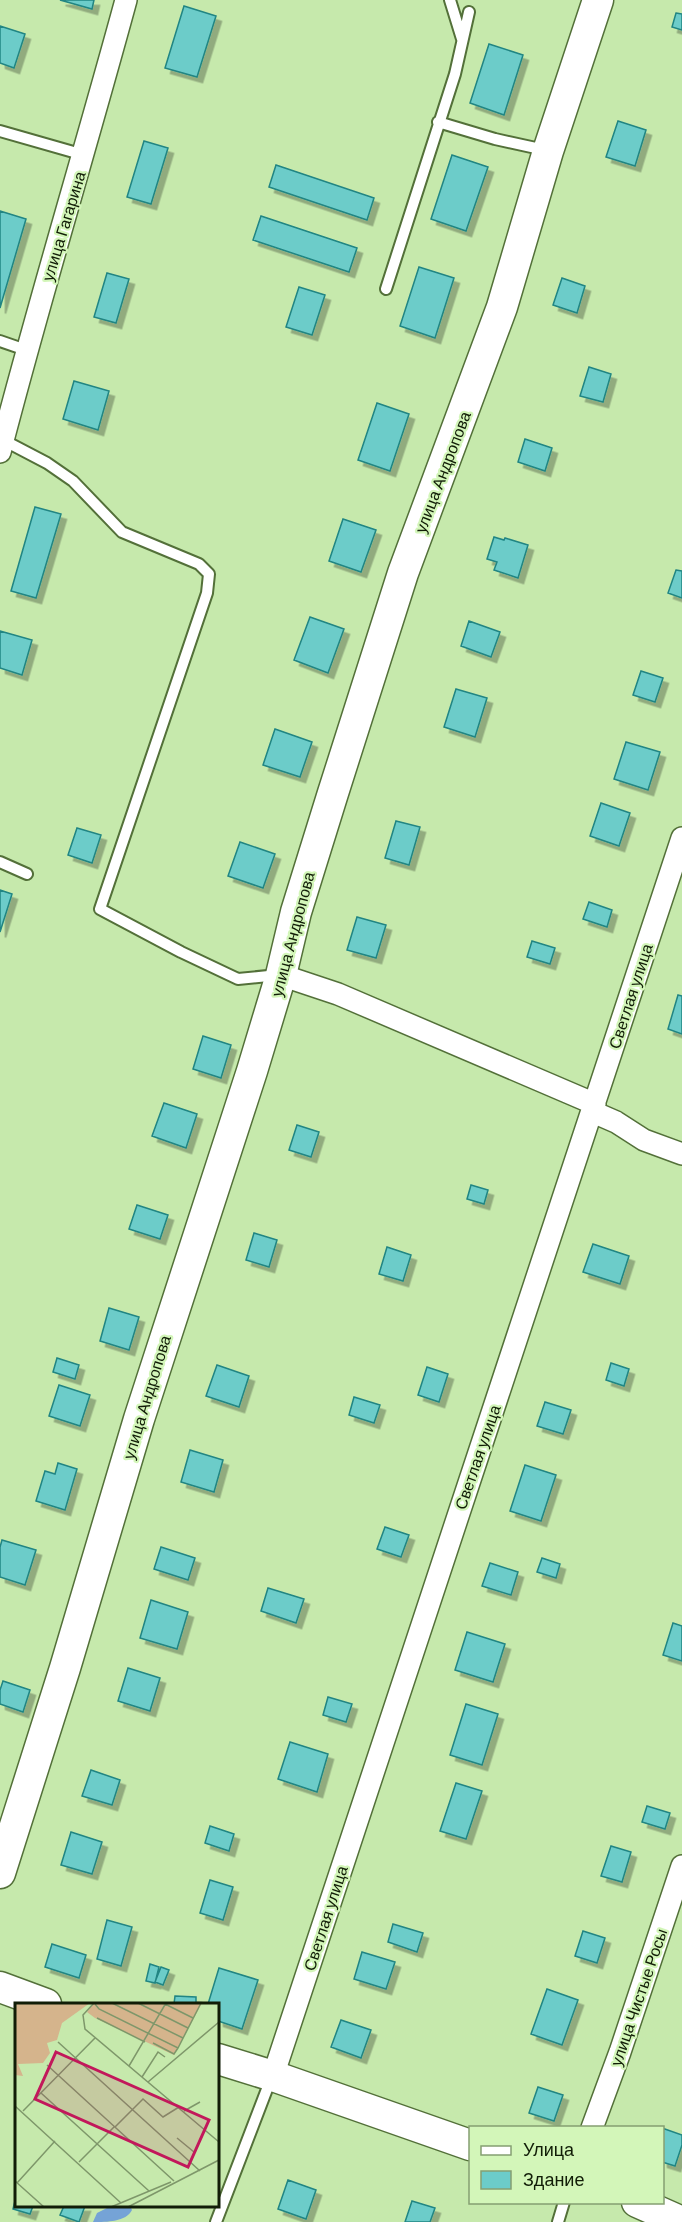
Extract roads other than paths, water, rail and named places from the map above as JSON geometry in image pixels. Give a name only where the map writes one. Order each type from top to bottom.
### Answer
[{"type":"street","name":"улица Гагарина","points":[[2,446],[26,350],[84,155],[126,0]]},
{"type":"street","name":"улица Андропова","points":[[0,1873],[65,1668],[139,1419],[252,1071],[281,975],[296,912],[399,584],[502,307],[598,0]]},
{"type":"street","name":"Светлая улица","points":[[273,2076],[682,838]]},
{"type":"street","points":[[281,975],[338,993],[594,1108],[644,1140],[682,1154]]},
{"type":"street","name":"улица Чистые Росы","points":[[592,2126],[620,2052],[682,1866]]},
{"type":"street","points":[[0,1987],[43,2003]]},
{"type":"street","points":[[219,2059],[469,2144]]},
{"type":"street","points":[[642,2204],[682,2222]]},
{"type":"lane","points":[[450,0],[462,39]]},
{"type":"lane","points":[[386,289],[455,74],[470,12]]},
{"type":"lane","points":[[438,122],[495,139],[549,151]]},
{"type":"lane","points":[[0,131],[84,155]]},
{"type":"lane","points":[[0,341],[26,350]]},
{"type":"lane","points":[[2,446],[47,463],[73,481],[122,532],[199,564],[209,574],[207,593],[100,909],[238,979],[281,975]]},
{"type":"lane","points":[[0,862],[27,874]]},
{"type":"lane","points":[[216,2222],[273,2076]]},
{"type":"lane","points":[[558,2222],[563,2204]]},
{"type":"water","points":[[109,2207],[130,2207],[132,2210],[121,2219],[93,2222],[97,2213]]}]
